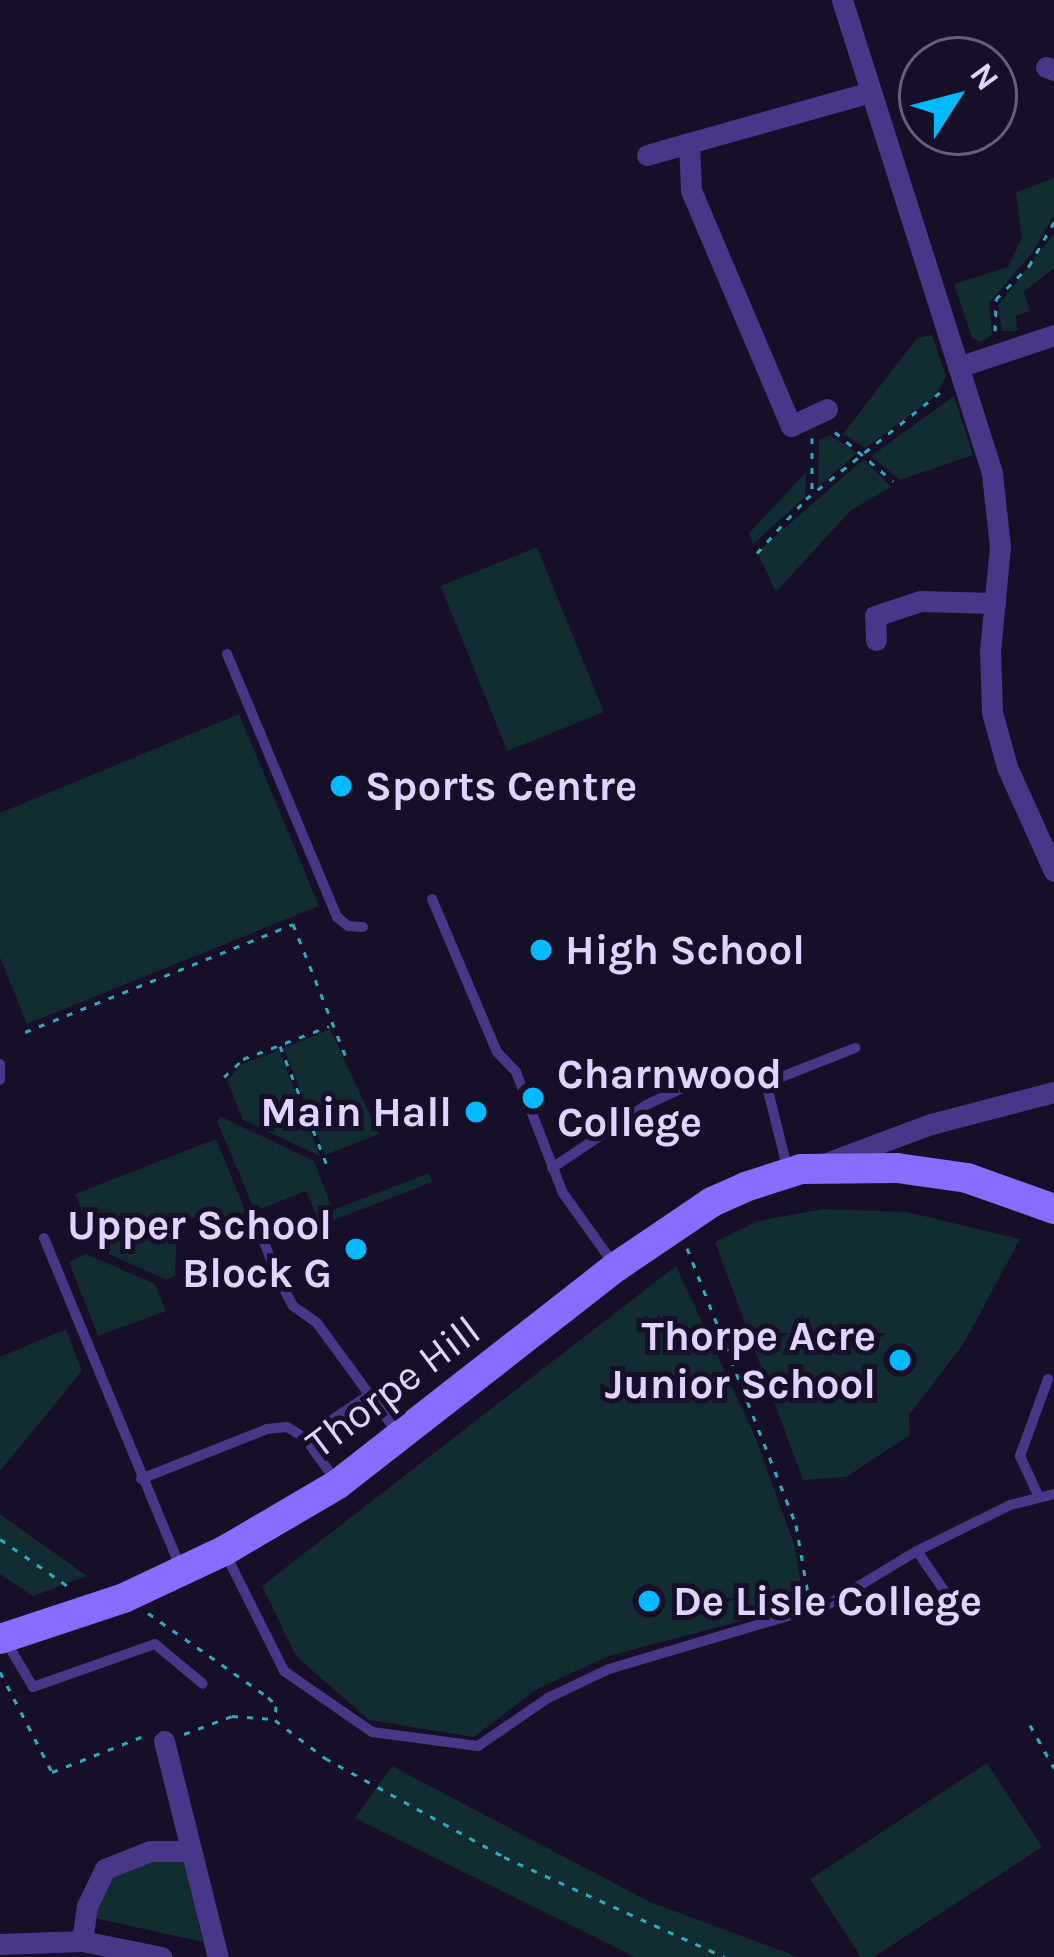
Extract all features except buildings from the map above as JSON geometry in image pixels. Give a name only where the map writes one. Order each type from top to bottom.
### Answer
[{"type":"street","points":[[842,0],[996,501],[992,712],[1007,767],[1054,871]]},
{"type":"street","points":[[647,155],[871,92]]},
{"type":"street","points":[[689,143],[691,190],[698,211],[791,426],[827,409]]},
{"type":"street","points":[[958,367],[1054,335]]},
{"type":"street","points":[[876,640],[875,616],[920,601],[995,603]]},
{"type":"street","name":"Thorpe Hill","points":[[2,1639],[124,1598],[224,1551],[338,1484],[616,1267],[712,1202],[931,1124],[1054,1092]]},
{"type":"street","points":[[897,1168],[931,1124]]},
{"type":"street","name":"Thorpe Hill","points":[[801,1169],[897,1168],[967,1178],[1054,1209]]},
{"type":"street","points":[[164,1741],[218,1957]]},
{"type":"street","points":[[82,1941],[87,1906],[105,1869],[150,1851],[189,1851]]},
{"type":"street","points":[[0,1944],[82,1941],[160,1957]]},
{"type":"lane","points":[[227,654],[337,917],[348,926],[363,927]]},
{"type":"lane","points":[[431,899],[497,1052],[516,1072],[562,1193],[616,1267]]},
{"type":"lane","points":[[766,1083],[855,1048]]},
{"type":"lane","points":[[0,1064],[0,1080]]},
{"type":"lane","points":[[552,1168],[646,1105],[704,1078],[739,1073],[756,1075],[766,1083],[801,1169]]},
{"type":"lane","points":[[257,1224],[293,1306],[317,1323],[401,1438]]},
{"type":"lane","points":[[44,1238],[182,1571]]},
{"type":"lane","points":[[1038,1495],[1020,1456],[1048,1379]]},
{"type":"lane","points":[[305,1438],[369,1395]]},
{"type":"lane","points":[[141,1479],[267,1429],[287,1427],[305,1438],[338,1484]]},
{"type":"lane","points":[[224,1551],[284,1671],[372,1732],[478,1746],[548,1698],[609,1669],[811,1611],[917,1551],[1038,1495],[1054,1494]]},
{"type":"lane","points":[[917,1551],[950,1599]]},
{"type":"lane","points":[[2,1639],[33,1687],[155,1644],[203,1684]]},
{"type":"path","points":[[995,335],[996,298],[1029,266],[1054,222]]},
{"type":"path","points":[[757,554],[812,494],[938,398],[958,367]]},
{"type":"path","points":[[812,494],[811,439],[829,427],[893,481]]},
{"type":"path","points":[[25,1032],[293,924],[347,1060]]},
{"type":"path","points":[[224,1077],[243,1059],[331,1025]]},
{"type":"path","points":[[280,1046],[326,1163]]},
{"type":"path","points":[[677,1224],[796,1525],[811,1611]]},
{"type":"path","points":[[0,1539],[75,1591]]},
{"type":"path","points":[[124,1598],[268,1696],[275,1706],[274,1720]]},
{"type":"path","points":[[0,1672],[52,1772],[149,1734],[164,1741],[232,1716],[274,1720],[325,1758],[504,1857],[724,1957]]},
{"type":"path","points":[[1030,1725],[1054,1768]]},
{"type":"green space","points":[[1054,178],[1054,215],[1033,252],[989,303],[992,335],[981,342],[972,338],[954,284],[1008,267],[1022,238],[1016,192]]},
{"type":"green space","points":[[1054,233],[1054,268],[1024,292],[1030,311],[1016,316],[1017,331],[1002,331],[998,306]]},
{"type":"green space","points":[[932,335],[946,376],[936,396],[865,448],[843,434],[917,338]]},
{"type":"green space","points":[[954,396],[973,455],[900,480],[871,456]]},
{"type":"green space","points":[[830,435],[857,453],[818,487],[819,440]]},
{"type":"green space","points":[[864,459],[891,487],[851,510],[776,592],[757,552]]},
{"type":"green space","points":[[806,472],[805,497],[753,544],[749,533]]},
{"type":"green space","points":[[537,547],[604,712],[507,751],[441,586]]},
{"type":"green space","points":[[239,714],[319,906],[27,1024],[0,957],[0,813]]},
{"type":"green space","points":[[330,1029],[379,1134],[325,1155],[284,1048]]},
{"type":"green space","points":[[279,1050],[320,1156],[243,1120],[227,1080],[242,1064]]},
{"type":"green space","points":[[221,1117],[314,1161],[333,1210],[429,1173],[432,1182],[321,1225],[306,1191],[255,1211],[217,1121]]},
{"type":"green space","points":[[216,1139],[246,1213],[206,1228],[200,1215],[177,1225],[175,1275],[166,1280],[98,1249],[75,1194]]},
{"type":"green space","points":[[823,1209],[907,1212],[1020,1239],[964,1343],[909,1415],[910,1435],[846,1477],[803,1480],[715,1242],[758,1221]]},
{"type":"green space","points":[[86,1254],[155,1284],[166,1311],[98,1336],[69,1262]]},
{"type":"green space","points":[[676,1266],[754,1434],[795,1547],[804,1604],[609,1656],[537,1689],[474,1737],[369,1720],[296,1656],[262,1586]]},
{"type":"green space","points":[[66,1329],[82,1371],[0,1471],[0,1357]]},
{"type":"green space","points":[[0,1514],[87,1576],[33,1596],[0,1574]]},
{"type":"green space","points":[[987,1763],[1042,1847],[874,1957],[861,1957],[810,1879]]},
{"type":"green space","points":[[392,1766],[650,1902],[798,1957],[635,1957],[355,1818]]},
{"type":"green space","points":[[183,1859],[203,1942],[94,1918],[99,1885],[130,1860]]},
{"type":"place","name":"Sports Centre","points":[[341,786]]},
{"type":"place","name":"High School","points":[[541,950]]},
{"type":"place","name":"Charnwood College","points":[[533,1098]]},
{"type":"place","name":"Main Hall","points":[[476,1112]]},
{"type":"place","name":"Upper School Block G","points":[[356,1249]]},
{"type":"place","name":"Thorpe Acre Junior School","points":[[900,1360]]},
{"type":"place","name":"De Lisle College","points":[[649,1601]]}]
